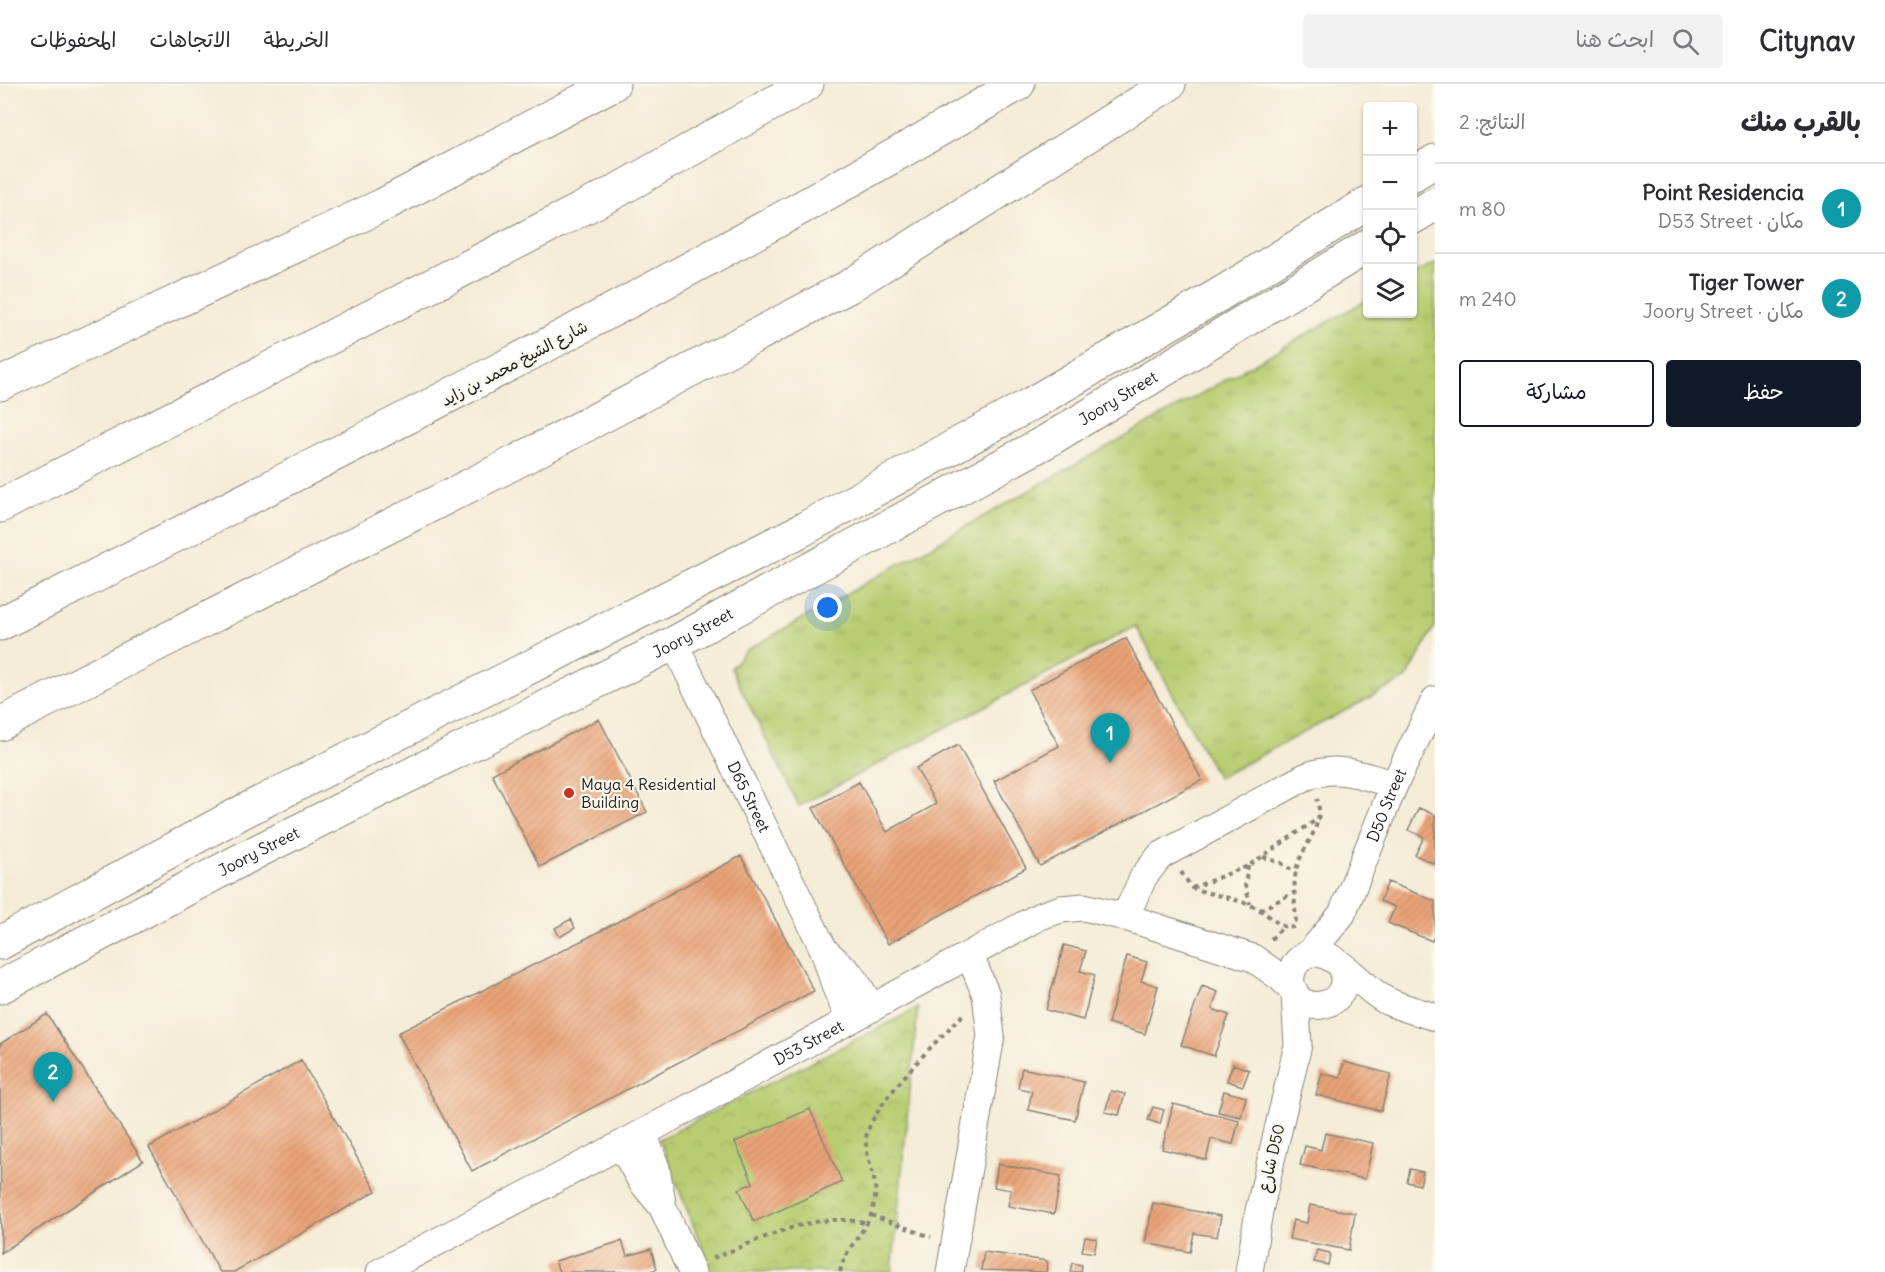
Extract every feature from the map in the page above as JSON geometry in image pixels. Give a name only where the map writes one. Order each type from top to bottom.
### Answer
[{"type":"main road","points":[[0,384],[382,204],[613,84]]},
{"type":"main road","points":[[0,506],[613,193],[807,84]]},
{"type":"main road","name":"شارع الشيخ محمد بن زايد","points":[[0,624],[478,382],[817,199],[1018,84]]},
{"type":"main road","points":[[0,724],[504,468],[848,287],[1168,84]]},
{"type":"main road","points":[[1417,172],[1435,161]]},
{"type":"main road","points":[[0,943],[244,811],[800,531],[1029,405],[1217,296],[1363,206]]},
{"type":"main road","name":"Joory Street","points":[[0,987],[260,850],[674,644],[1047,441],[1363,249]]},
{"type":"main road","points":[[0,406],[169,303]]},
{"type":"main road","points":[[674,644],[685,622],[701,606],[787,558],[798,542],[800,531]]},
{"type":"street","name":"D65 Street","points":[[674,644],[824,950],[836,988],[861,1014]]},
{"type":"street","name":"D50 Street","points":[[1306,955],[1342,914],[1394,785],[1435,700]]},
{"type":"street","points":[[1125,917],[1144,876],[1160,856],[1305,777],[1323,771],[1342,770],[1394,785]]},
{"type":"street","name":"D53 Street","points":[[380,1272],[632,1139],[1040,916],[1061,909],[1084,907],[1125,917],[1253,958],[1281,978],[1294,992]]},
{"type":"street","name":"D50 Street","points":[[1340,964],[1342,914]]},
{"type":"street","points":[[1387,1001],[1325,953],[1306,955],[1291,976],[1294,992],[1300,999],[1314,1006],[1331,1002],[1387,1001],[1435,1017]]},
{"type":"street","name":"D53 Street","points":[[1253,958],[1306,955]]},
{"type":"street","points":[[950,1272],[966,1167],[990,1057],[990,1015],[986,994],[970,956]]},
{"type":"street","points":[[1331,1002],[1340,995],[1345,981],[1340,964]]},
{"type":"street","name":"شارع D50","points":[[1249,1272],[1259,1210],[1298,1045],[1294,992]]},
{"type":"street","name":"شارع D50","points":[[1298,1045],[1331,1002]]},
{"type":"street","points":[[632,1139],[642,1182],[663,1208],[691,1269]]},
{"type":"path","points":[[1171,848],[1182,876],[1192,888],[1250,905],[1284,927],[1293,927],[1296,923],[1294,893],[1296,873],[1300,857],[1319,818],[1317,799],[1305,777]]},
{"type":"path","points":[[1192,888],[1248,866],[1319,818]]},
{"type":"path","points":[[1263,857],[1281,863],[1296,873]]},
{"type":"path","points":[[1248,866],[1245,885],[1250,905]]},
{"type":"path","points":[[1260,910],[1294,893]]},
{"type":"path","points":[[840,1272],[846,1251],[867,1224],[871,1215],[876,1183],[866,1139],[872,1119],[924,1056],[986,994]]},
{"type":"path","points":[[871,1215],[954,1245]]},
{"type":"path","points":[[691,1269],[822,1220],[844,1218],[867,1224]]},
{"type":"green space","points":[[1435,264],[1435,626],[1407,678],[1218,778],[1136,626],[799,806],[731,668],[745,651],[1363,302],[1363,318],[1417,318],[1417,272]]},
{"type":"green space","points":[[918,1008],[892,1272],[712,1272],[659,1139]]},
{"type":"building","points":[[1126,638],[1202,780],[1040,866],[994,781],[1059,746],[1029,690]]},
{"type":"building","name":"Maya 4 Residential Building","points":[[599,719],[647,812],[540,867],[492,774]]},
{"type":"building","points":[[958,745],[1026,868],[888,944],[813,808],[859,782],[887,832],[936,804],[916,768]]},
{"type":"building","points":[[1419,808],[1435,815],[1435,864],[1415,855],[1424,837],[1408,830]]},
{"type":"building","points":[[741,856],[814,991],[472,1171],[398,1033],[587,938]]},
{"type":"building","points":[[1388,882],[1435,901],[1435,934],[1432,941],[1388,923],[1395,907],[1380,901]]},
{"type":"building","points":[[571,919],[575,928],[560,937],[555,928]]},
{"type":"building","points":[[1064,945],[1086,951],[1080,971],[1095,975],[1083,1020],[1046,1010]]},
{"type":"building","points":[[1127,956],[1147,962],[1141,981],[1158,986],[1145,1034],[1108,1023]]},
{"type":"building","points":[[1202,986],[1218,992],[1212,1009],[1229,1015],[1214,1056],[1181,1045]]},
{"type":"building","points":[[47,1014],[143,1161],[1,1253],[0,1044]]},
{"type":"building","points":[[301,1060],[376,1191],[234,1272],[220,1272],[149,1147]]},
{"type":"building","points":[[1344,1062],[1391,1074],[1381,1111],[1316,1095],[1322,1073],[1340,1078]]},
{"type":"building","points":[[1233,1064],[1249,1070],[1243,1086],[1227,1081]]},
{"type":"building","points":[[1022,1068],[1084,1082],[1075,1120],[1028,1110],[1032,1091],[1018,1088]]},
{"type":"building","points":[[1111,1091],[1125,1094],[1119,1115],[1105,1112]]},
{"type":"building","points":[[1224,1091],[1246,1097],[1241,1117],[1218,1112]]},
{"type":"building","points":[[1173,1104],[1239,1120],[1233,1144],[1211,1139],[1206,1160],[1162,1149]]},
{"type":"building","points":[[1153,1107],[1164,1110],[1160,1124],[1148,1120]]},
{"type":"building","points":[[810,1109],[842,1182],[754,1222],[739,1189],[753,1183],[735,1142]]},
{"type":"building","points":[[1325,1133],[1373,1143],[1365,1179],[1300,1165],[1305,1146],[1321,1150]]},
{"type":"building","points":[[998,1164],[1061,1176],[1054,1214],[1008,1206],[1011,1190],[994,1187]]},
{"type":"building","points":[[1410,1169],[1423,1172],[1420,1185],[1407,1182]]},
{"type":"building","points":[[1153,1203],[1221,1216],[1217,1237],[1194,1233],[1190,1252],[1145,1243]]},
{"type":"building","points":[[1310,1205],[1355,1213],[1349,1250],[1289,1239],[1293,1220],[1307,1223]]},
{"type":"building","points":[[1085,1237],[1097,1239],[1094,1253],[1082,1251]]},
{"type":"building","points":[[622,1241],[627,1256],[651,1249],[657,1269],[647,1272],[559,1272],[555,1261]]},
{"type":"building","points":[[1317,1250],[1330,1253],[1328,1265],[1314,1262]]},
{"type":"building","points":[[984,1252],[1047,1261],[1046,1272],[981,1270]]},
{"type":"building","points":[[1072,1263],[1082,1265],[1081,1272],[1070,1272]]},
{"type":"place","name":"Point Residencia","points":[[1110,763]]},
{"type":"place","name":"Maya 4 Residential Building","points":[[569,793]]},
{"type":"place","name":"Tiger Tower","points":[[53,1102]]}]
